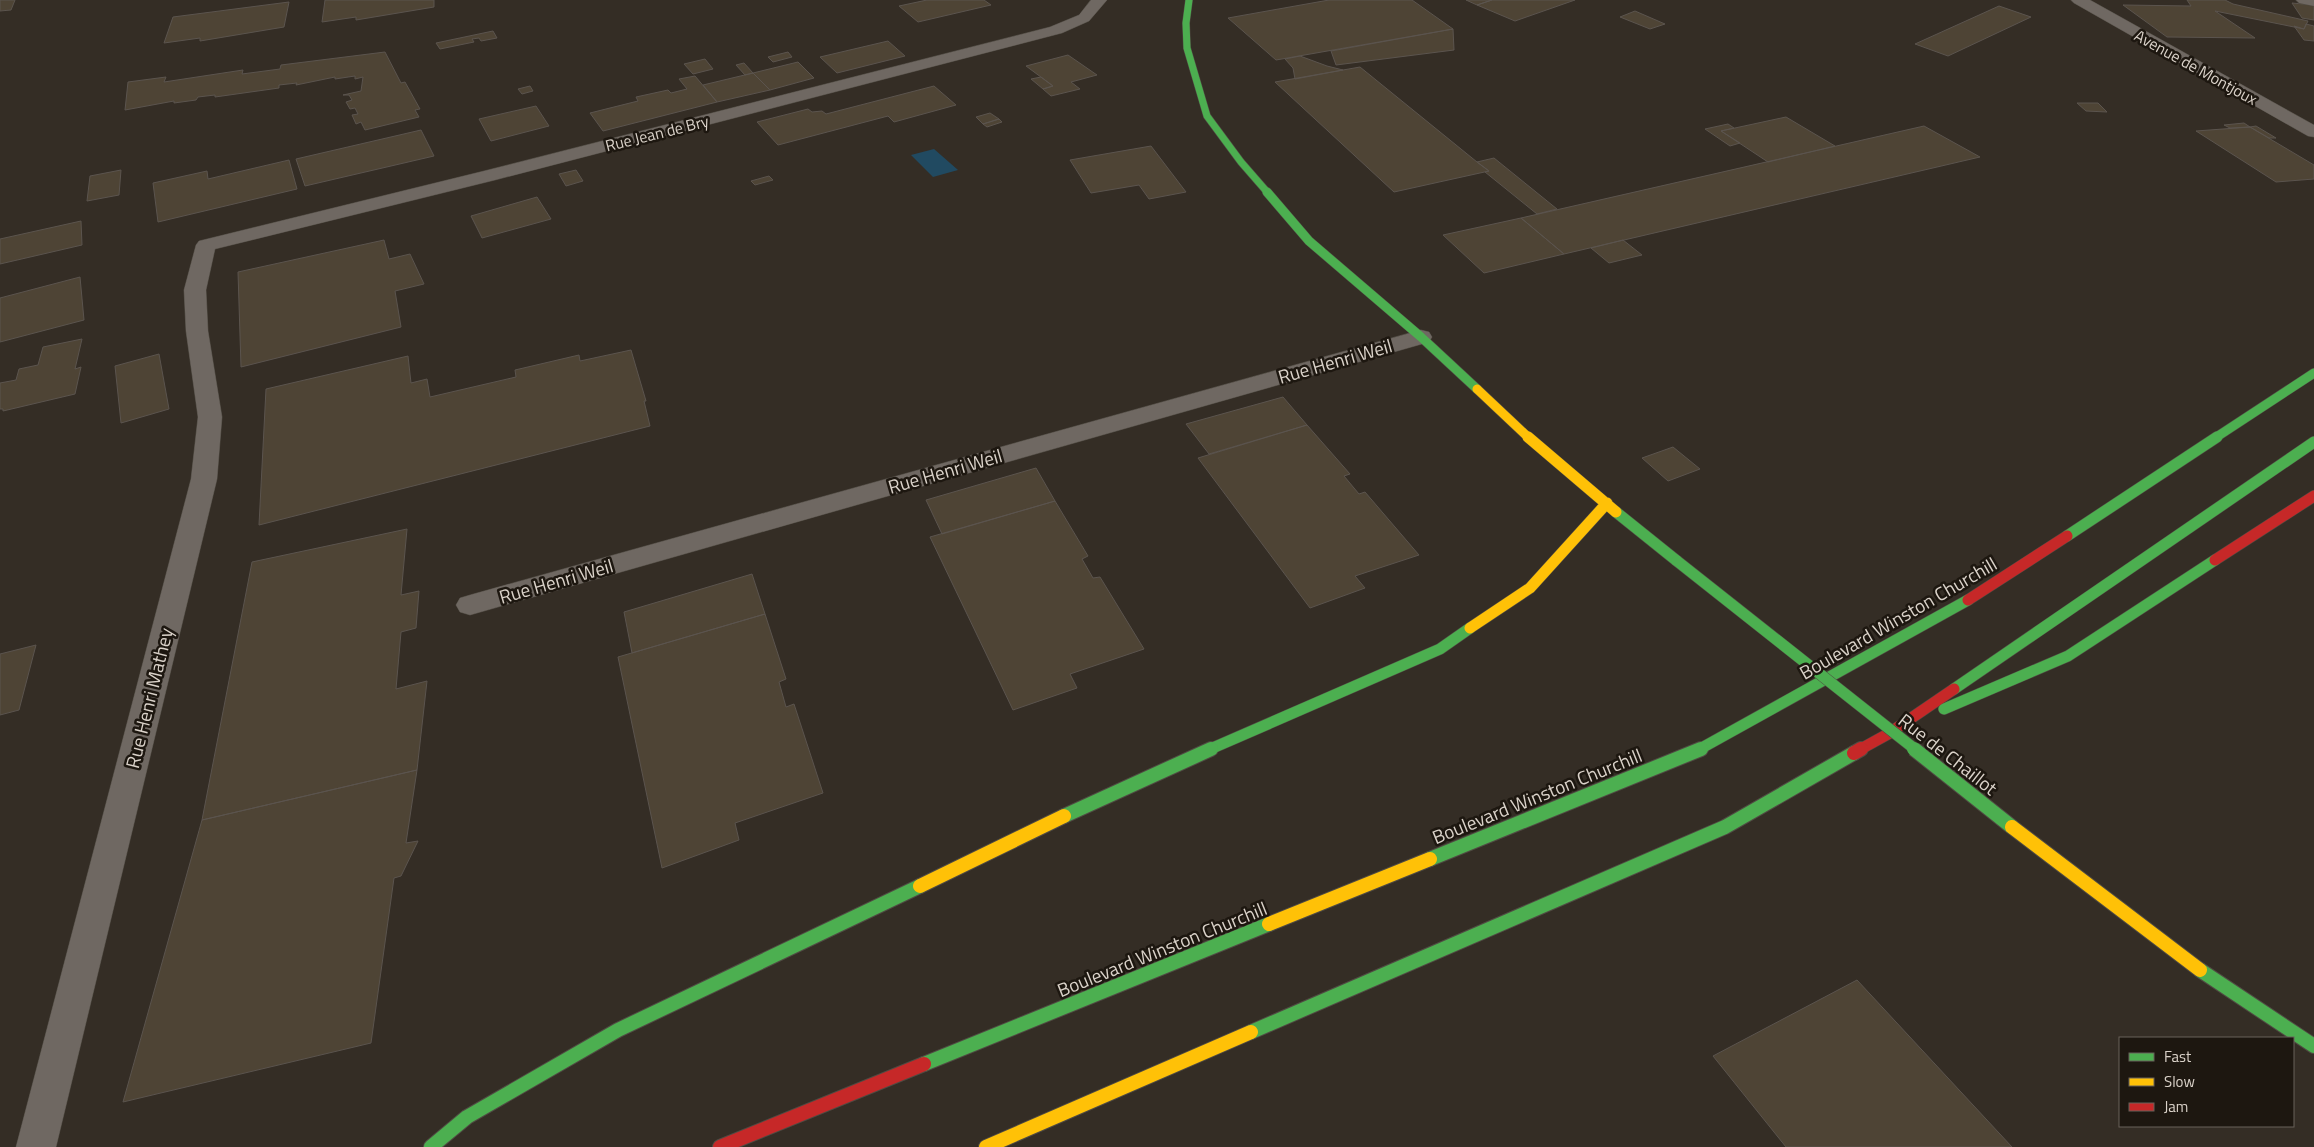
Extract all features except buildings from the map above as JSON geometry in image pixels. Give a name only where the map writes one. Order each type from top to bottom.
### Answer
[{"type":"main road","name":"Rue de Chaillot","points":[[1189,0],[1187,48],[1207,116],[1241,162],[1309,241],[1421,337],[1547,456],[1677,561],[2066,870],[2200,970],[2314,1046]]},
{"type":"main road","name":"Boulevard Winston Churchill","points":[[720,1147],[1701,748],[1978,596],[2314,373]]},
{"type":"main road","points":[[986,1147],[1725,827],[1888,734],[2314,442]]},
{"type":"main road","points":[[1888,734],[2068,656],[2314,496]]},
{"type":"main road","points":[[431,1147],[468,1117],[618,1030],[1149,776],[1440,649],[1530,588],[1607,503]]},
{"type":"street","name":"Rue Jean de Bry","points":[[206,245],[488,176],[1056,30],[1084,18],[1099,0]]},
{"type":"street","name":"Avenue de Montjoux","points":[[2079,0],[2314,132]]},
{"type":"street","points":[[2304,0],[2314,1]]},
{"type":"street","name":"Rue Henri Mathey","points":[[36,1147],[204,479],[210,417],[197,331],[195,290],[206,245]]},
{"type":"street","name":"Rue Henri Weil","points":[[470,605],[1421,337]]},
{"type":"water","points":[[934,149],[958,170],[933,177],[911,155]]},
{"type":"traffic: fast","points":[[1189,0],[1186,23],[1187,48],[1207,116],[1241,162],[1309,241],[1421,337],[1477,389]]},
{"type":"traffic: fast","points":[[2067,536],[2314,373]]},
{"type":"traffic: fast","points":[[1954,689],[2314,442]]},
{"type":"traffic: fast","points":[[1616,512],[1677,561]]},
{"type":"traffic: fast","points":[[1944,709],[2068,656],[2215,560]]},
{"type":"traffic: fast","points":[[1677,561],[2012,827]]},
{"type":"traffic: fast","points":[[1430,859],[1701,749],[1968,600]]},
{"type":"traffic: fast","points":[[1064,816],[1149,776],[1440,649],[1470,628]]},
{"type":"traffic: fast","points":[[1251,1032],[1725,827],[1854,753]]},
{"type":"traffic: fast","points":[[431,1147],[467,1117],[618,1030],[920,886]]},
{"type":"traffic: fast","points":[[924,1064],[1269,924]]},
{"type":"traffic: fast","points":[[2200,970],[2314,1046]]},
{"type":"traffic: slow","points":[[1477,389],[1547,455],[1616,512]]},
{"type":"traffic: slow","points":[[1470,628],[1530,588],[1607,503]]},
{"type":"traffic: slow","points":[[920,886],[1064,816]]},
{"type":"traffic: slow","points":[[2012,827],[2200,970]]},
{"type":"traffic: slow","points":[[1269,924],[1430,859]]},
{"type":"traffic: slow","points":[[986,1147],[1251,1032]]},
{"type":"traffic: jam","points":[[2215,560],[2314,496]]},
{"type":"traffic: jam","points":[[1968,600],[2067,536]]},
{"type":"traffic: jam","points":[[1854,753],[1888,734],[1954,689]]},
{"type":"traffic: jam","points":[[720,1147],[924,1064]]}]
